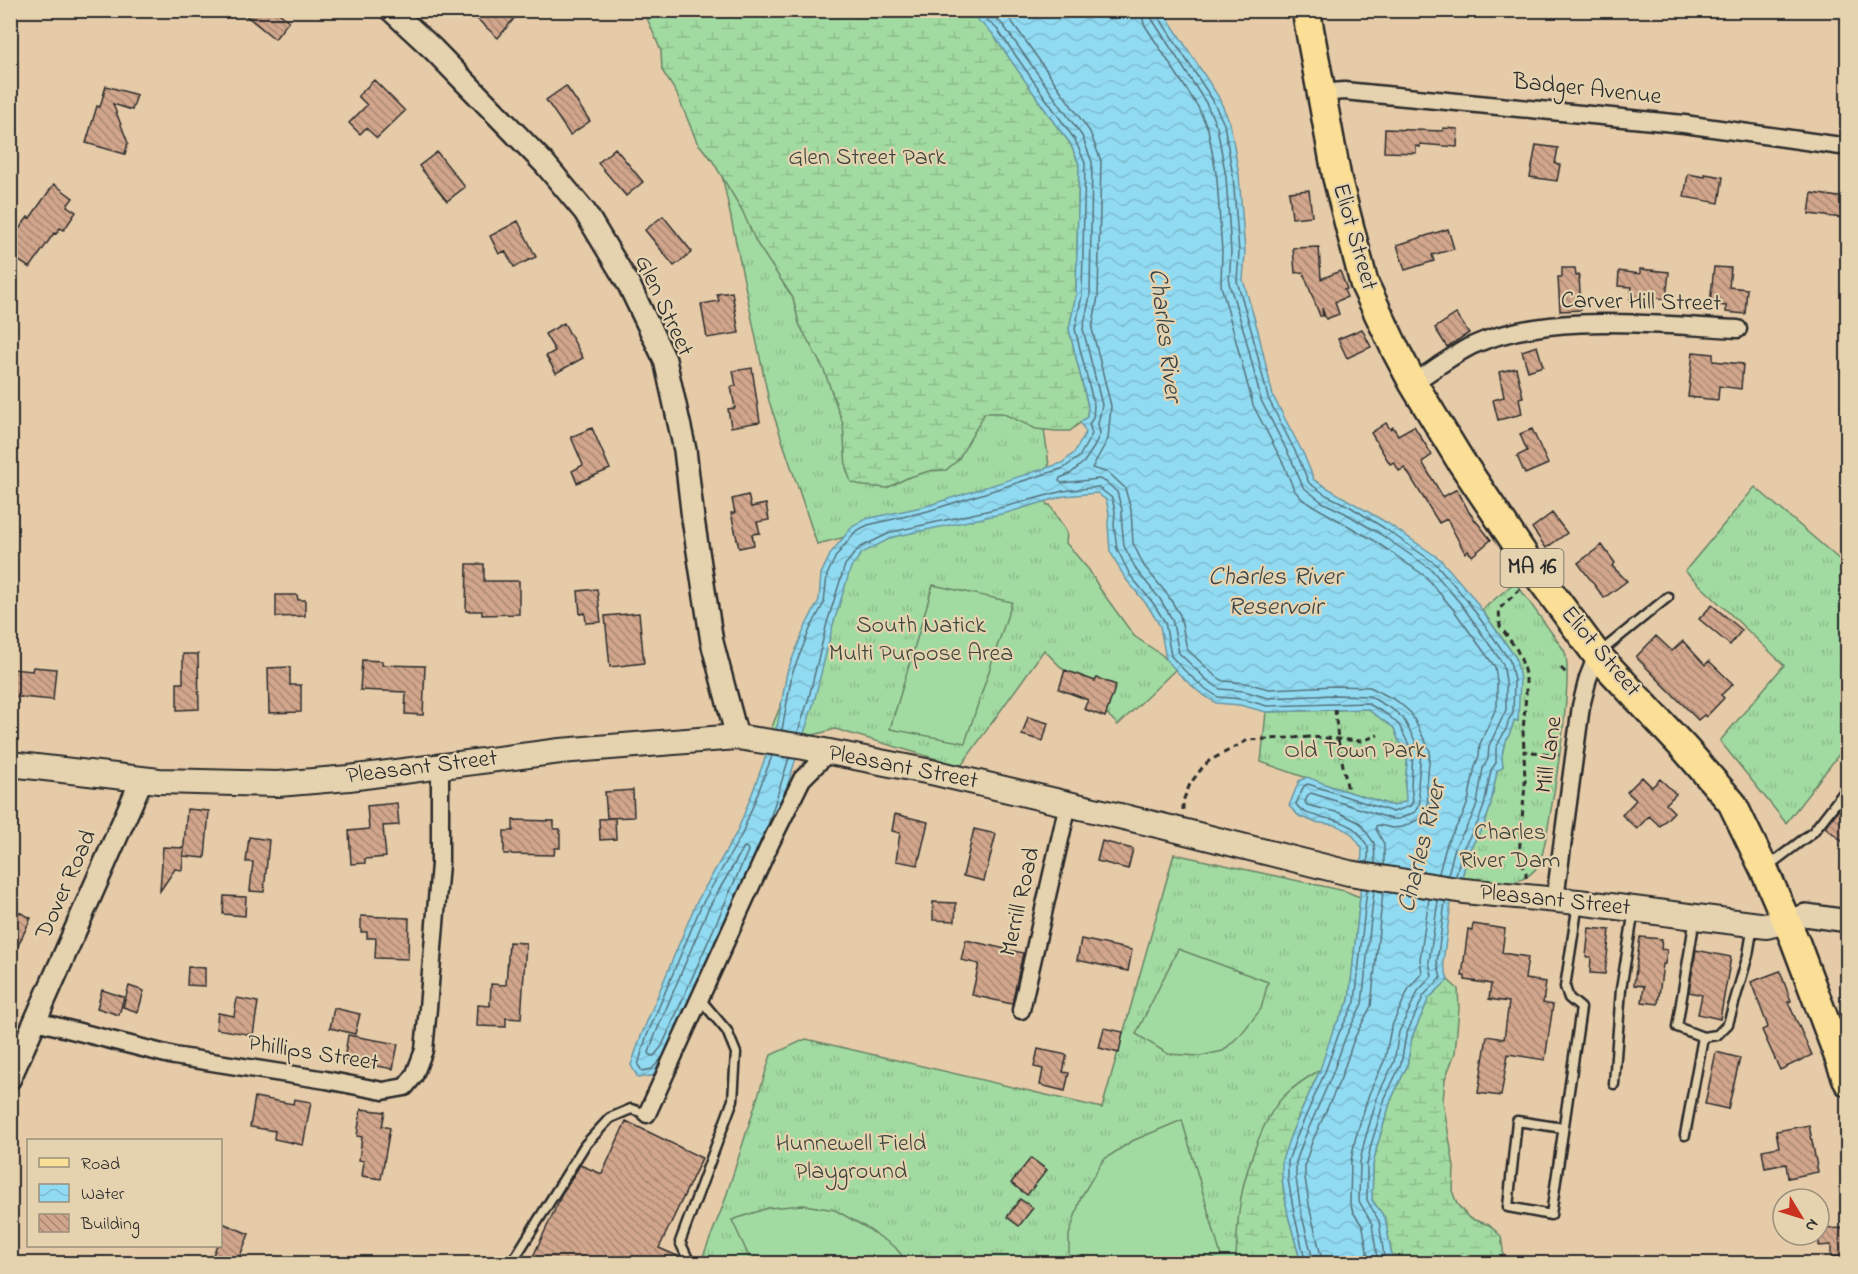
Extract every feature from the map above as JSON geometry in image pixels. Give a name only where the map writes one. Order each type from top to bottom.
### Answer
[{"type":"main road","name":"Eliot Street","points":[[1306,10],[1337,178],[1364,283],[1396,351],[1460,460],[1536,573],[1597,655],[1732,803],[1764,869],[1845,1068]]},
{"type":"main road","name":"Pleasant Street","points":[[10,764],[159,781],[278,783],[349,778],[560,751],[737,737],[804,747],[936,773],[1349,873],[1464,891],[1567,901],[1754,925],[1770,926],[1786,921]]},
{"type":"street","name":"Glen Street","points":[[391,10],[433,49],[544,164],[585,212],[629,285],[664,360],[685,450],[712,642],[737,737]]},
{"type":"street","name":"Badger Avenue","points":[[1321,93],[1344,91],[1684,124],[1848,147]]},
{"type":"street","name":"Carver Hill Street","points":[[1413,383],[1469,347],[1495,337],[1550,325],[1623,323],[1738,329]]},
{"type":"street","name":"Mill Lane","points":[[1567,901],[1575,757],[1581,705],[1597,655]]},
{"type":"street","points":[[647,1114],[802,779],[828,753]]},
{"type":"street","name":"Phillips Street","points":[[36,1021],[174,1056],[383,1091],[405,1087],[414,1076],[424,1050],[440,864],[441,766]]},
{"type":"street","name":"Dover Road","points":[[10,1078],[142,779]]},
{"type":"street","name":"Merrill Road","points":[[1021,1010],[1068,804]]},
{"type":"street","points":[[1786,921],[1804,915],[1846,919]]},
{"type":"lane","points":[[1597,655],[1668,597]]},
{"type":"lane","points":[[1764,869],[1813,832],[1848,787]]},
{"type":"lane","points":[[1563,1128],[1517,1121],[1508,1207],[1551,1215],[1581,1008],[1569,998],[1565,987],[1567,901]]},
{"type":"lane","points":[[1614,1084],[1621,989],[1634,910]]},
{"type":"lane","points":[[1695,917],[1677,1027],[1703,1037],[1717,1035],[1728,1024],[1748,955],[1754,925]]},
{"type":"lane","points":[[688,1263],[680,1242],[734,1100],[736,1053],[727,1031],[700,999]]},
{"type":"lane","points":[[1685,1135],[1703,1037]]},
{"type":"lane","points":[[511,1263],[591,1138],[610,1118],[631,1109],[647,1114]]},
{"type":"path","points":[[1526,898],[1526,873],[1519,855],[1525,784],[1523,731],[1526,678],[1518,650],[1500,626],[1499,609],[1536,573]]},
{"type":"path","points":[[1561,668],[1566,673]]},
{"type":"path","points":[[1335,709],[1338,740],[1348,791]]},
{"type":"path","points":[[1183,812],[1183,801],[1190,784],[1202,768],[1209,761],[1248,740],[1312,737],[1362,741],[1378,735]]},
{"type":"path","points":[[1524,751],[1575,757]]},
{"type":"green space","name":"Glen Street Park","points":[[644,11],[968,11],[992,32],[1070,143],[1079,164],[1076,295],[1069,329],[1088,406],[1087,417],[1070,431],[1056,431],[1036,429],[1002,413],[985,413],[958,460],[946,470],[929,471],[887,488],[864,486],[851,482],[846,468],[843,424],[824,370],[799,324],[793,298],[756,242],[742,210],[712,160],[697,142],[677,94],[662,70],[661,51]]},
{"type":"green space","name":"South Natick Multi Purpose Area","points":[[710,117],[1044,424],[1049,464],[1046,486],[1047,505],[1050,505],[1067,533],[1066,543],[1089,570],[1134,636],[1162,655],[1176,669],[1118,725],[1044,650],[961,766],[835,729],[763,749],[849,536],[817,544],[769,401]]},
{"type":"green space","points":[[1755,487],[1847,566],[1847,744],[1786,823],[1720,741],[1784,665],[1685,571]]},
{"type":"green space","name":"Charles River Dam","points":[[1515,582],[1564,650],[1567,664],[1567,689],[1555,788],[1540,863],[1533,872],[1515,882],[1494,883],[1462,878],[1468,852],[1484,825],[1490,808],[1497,771],[1503,767],[1502,752],[1514,720],[1518,721],[1516,658],[1482,610]]},
{"type":"green space","name":"South Natick Multi Purpose Area","points":[[933,585],[1012,602],[965,743],[890,729]]},
{"type":"green space","name":"Old Town Park","points":[[1367,709],[1394,728],[1408,754],[1405,785],[1407,801],[1394,806],[1261,762],[1266,712]]},
{"type":"green space","name":"Hunnewell Field Playground","points":[[1174,854],[1345,891],[1360,897],[1349,1001],[1333,1030],[1288,1215],[1301,1263],[700,1264],[724,1203],[771,1055],[806,1039],[1102,1108]]},
{"type":"green space","points":[[1178,949],[1268,982],[1261,1009],[1242,1033],[1223,1051],[1200,1056],[1168,1054],[1136,1034]]},
{"type":"green space","points":[[1448,980],[1458,989],[1459,1008],[1455,1053],[1445,1079],[1443,1101],[1454,1167],[1453,1193],[1457,1204],[1469,1218],[1489,1225],[1501,1236],[1503,1263],[1391,1263],[1385,1218],[1372,1200],[1373,1165],[1391,1100],[1407,1066],[1412,1037],[1429,998]]},
{"type":"green space","points":[[1320,1070],[1291,1134],[1282,1179],[1288,1215],[1301,1263],[1234,1264],[1244,1184],[1260,1135],[1283,1097],[1300,1082]]},
{"type":"green space","points":[[1182,1120],[1221,1256],[1192,1263],[1069,1263],[1069,1235],[1081,1197],[1103,1160],[1132,1141]]},
{"type":"green space","points":[[804,1205],[835,1210],[895,1247],[908,1263],[752,1263],[732,1220],[768,1208]]},
{"type":"water","name":"Charles River Reservoir","points":[[968,11],[1163,11],[1218,96],[1230,123],[1239,175],[1245,252],[1243,280],[1273,396],[1304,455],[1314,480],[1387,523],[1440,559],[1471,595],[1516,658],[1520,680],[1518,721],[1514,720],[1502,752],[1503,767],[1497,771],[1490,808],[1484,825],[1468,852],[1462,878],[1451,903],[1443,962],[1448,980],[1429,998],[1412,1037],[1407,1066],[1391,1100],[1373,1165],[1372,1200],[1385,1218],[1391,1263],[1301,1263],[1288,1215],[1282,1179],[1282,1160],[1291,1134],[1320,1070],[1333,1030],[1349,1001],[1360,897],[1362,848],[1351,833],[1336,825],[1314,822],[1299,816],[1289,806],[1299,781],[1307,777],[1394,806],[1406,801],[1408,754],[1394,728],[1367,709],[1266,712],[1240,705],[1216,703],[1199,692],[1166,659],[1160,626],[1148,606],[1125,578],[1110,551],[1109,512],[1106,500],[1097,493],[1064,496],[1006,513],[893,537],[862,553],[851,567],[833,625],[814,702],[774,827],[656,1075],[638,1078],[631,1065],[696,903],[737,832],[778,723],[787,672],[805,627],[819,600],[821,574],[831,553],[852,527],[866,519],[926,506],[1062,463],[1074,453],[1086,432],[1080,422],[1087,417],[1088,406],[1069,329],[1076,295],[1079,164],[1070,143],[992,33]]},
{"type":"building","points":[[239,10],[275,10],[289,21],[275,39]]},
{"type":"building","points":[[467,10],[521,10],[498,38]]},
{"type":"building","points":[[374,80],[405,111],[377,138],[366,128],[360,134],[349,123],[367,105],[358,96]]},
{"type":"building","points":[[106,86],[137,95],[132,110],[113,104],[128,143],[125,154],[86,143],[97,106],[100,107]]},
{"type":"building","points":[[566,86],[590,121],[570,135],[546,100]]},
{"type":"building","points":[[1443,128],[1458,129],[1457,147],[1420,144],[1420,147],[1416,146],[1416,153],[1384,152],[1385,129],[1443,131]]},
{"type":"building","points":[[1536,145],[1558,148],[1555,164],[1560,165],[1557,181],[1530,177]]},
{"type":"building","points":[[615,148],[643,182],[626,196],[598,163]]},
{"type":"building","points":[[437,152],[465,187],[447,201],[419,166]]},
{"type":"building","points":[[1688,174],[1723,177],[1719,203],[1684,197]]},
{"type":"building","points":[[54,184],[73,198],[67,206],[76,212],[64,230],[60,228],[56,234],[54,233],[30,268],[10,255],[10,248],[16,240],[13,237],[28,217],[30,218]]},
{"type":"building","points":[[1309,190],[1312,216],[1292,218],[1289,192]]},
{"type":"building","points":[[1812,193],[1845,198],[1842,218],[1809,214]]},
{"type":"building","points":[[663,216],[692,252],[674,266],[645,230]]},
{"type":"building","points":[[518,221],[536,257],[514,267],[505,251],[499,254],[490,236]]},
{"type":"building","points":[[1448,229],[1454,249],[1432,255],[1434,261],[1405,270],[1397,245]]},
{"type":"building","points":[[1319,247],[1321,279],[1340,271],[1347,289],[1344,290],[1347,297],[1335,302],[1339,314],[1326,319],[1322,308],[1323,316],[1320,316],[1303,272],[1295,273],[1293,248]]},
{"type":"building","points":[[1714,267],[1731,268],[1729,287],[1747,289],[1745,314],[1726,312],[1726,306],[1710,304]]},
{"type":"building","points":[[1562,268],[1575,268],[1576,276],[1579,275],[1581,310],[1560,311],[1558,277],[1562,277]]},
{"type":"building","points":[[1640,269],[1669,272],[1666,299],[1650,297],[1650,302],[1630,300],[1632,287],[1618,286],[1619,271],[1640,274]]},
{"type":"building","points":[[732,292],[739,333],[707,338],[701,304],[719,301],[717,294]]},
{"type":"building","points":[[1456,314],[1469,333],[1447,347],[1435,328]]},
{"type":"building","points":[[564,323],[583,358],[556,373],[546,356],[555,351],[545,334]]},
{"type":"building","points":[[1362,329],[1371,347],[1347,358],[1338,339]]},
{"type":"building","points":[[1537,346],[1543,366],[1528,371],[1522,351]]},
{"type":"building","points":[[1693,352],[1713,354],[1713,361],[1743,364],[1741,389],[1719,386],[1718,400],[1688,397]]},
{"type":"building","points":[[752,368],[760,422],[731,427],[728,409],[735,408],[731,387],[736,386],[733,371]]},
{"type":"building","points":[[1516,368],[1523,397],[1519,398],[1522,414],[1498,420],[1493,400],[1504,397],[1499,372]]},
{"type":"building","points":[[1386,423],[1390,429],[1393,427],[1398,435],[1414,426],[1432,455],[1422,462],[1443,497],[1457,489],[1469,512],[1491,540],[1472,556],[1468,551],[1465,553],[1447,519],[1439,523],[1405,468],[1399,471],[1394,462],[1390,464],[1371,433]]},
{"type":"building","points":[[592,428],[610,469],[577,483],[572,471],[583,465],[571,437]]},
{"type":"building","points":[[1532,429],[1548,464],[1525,474],[1517,456],[1527,451],[1520,434]]},
{"type":"building","points":[[748,495],[751,507],[766,504],[769,520],[757,522],[760,533],[752,534],[754,545],[739,548],[731,513],[735,513],[732,499]]},
{"type":"building","points":[[1552,513],[1567,533],[1546,548],[1532,528]]},
{"type":"building","points":[[1602,545],[1615,563],[1612,566],[1627,581],[1604,598],[1578,563]]},
{"type":"building","points":[[467,564],[484,564],[484,581],[519,581],[519,614],[482,615],[482,611],[466,611]]},
{"type":"building","points":[[597,589],[601,622],[586,623],[585,613],[580,614],[578,591]]},
{"type":"building","points":[[276,595],[297,595],[298,600],[305,600],[305,616],[276,617]]},
{"type":"building","points":[[1712,605],[1742,630],[1730,645],[1699,619]]},
{"type":"building","points":[[639,613],[644,663],[610,667],[605,616]]},
{"type":"building","points":[[1656,636],[1672,651],[1683,641],[1705,665],[1709,661],[1733,684],[1721,695],[1724,698],[1706,717],[1704,715],[1698,720],[1636,657]]},
{"type":"building","points":[[183,654],[198,654],[199,709],[177,710],[177,683],[183,683]]},
{"type":"building","points":[[362,660],[382,661],[382,665],[425,666],[423,715],[405,714],[406,692],[360,690]]},
{"type":"building","points":[[33,667],[56,669],[53,700],[10,696],[12,669],[32,671]]},
{"type":"building","points":[[290,667],[290,685],[301,685],[301,712],[269,713],[268,668]]},
{"type":"building","points":[[1065,670],[1095,681],[1097,678],[1116,685],[1105,717],[1084,709],[1088,700],[1059,689]]},
{"type":"building","points":[[1028,717],[1048,723],[1043,741],[1022,735]]},
{"type":"building","points":[[1642,777],[1652,787],[1660,779],[1676,794],[1666,804],[1674,812],[1660,826],[1649,816],[1637,829],[1622,815],[1636,800],[1627,792]]},
{"type":"building","points":[[633,790],[634,817],[607,818],[605,792]]},
{"type":"building","points":[[1848,798],[1848,846],[1825,827]]},
{"type":"building","points":[[397,803],[399,825],[383,826],[386,857],[365,859],[365,863],[351,864],[349,831],[369,829],[367,806]]},
{"type":"building","points":[[187,809],[209,811],[205,858],[183,856]]},
{"type":"building","points":[[895,814],[928,822],[918,865],[896,861],[900,833],[892,831]]},
{"type":"building","points":[[615,818],[616,839],[600,840],[599,819]]},
{"type":"building","points":[[513,820],[554,821],[554,829],[560,829],[560,848],[555,848],[554,855],[504,854],[504,831],[513,831]]},
{"type":"building","points":[[974,829],[996,834],[984,881],[963,876]]},
{"type":"building","points":[[249,837],[269,840],[264,892],[250,891],[253,862],[246,862]]},
{"type":"building","points":[[1102,841],[1133,849],[1128,869],[1097,861]]},
{"type":"building","points":[[163,847],[184,848],[182,870],[175,869],[160,891]]},
{"type":"building","points":[[224,896],[246,897],[245,916],[223,914]]},
{"type":"building","points":[[933,902],[956,903],[955,921],[933,920]]},
{"type":"building","points":[[15,910],[31,918],[10,963],[10,920]]},
{"type":"building","points":[[361,916],[409,918],[408,959],[375,958],[376,938],[367,938],[367,932],[361,932]]},
{"type":"building","points":[[1473,924],[1505,929],[1502,953],[1528,957],[1525,979],[1546,982],[1543,1003],[1553,1005],[1545,1060],[1508,1054],[1501,1096],[1478,1093],[1487,1036],[1504,1039],[1509,1002],[1489,999],[1491,984],[1465,980],[1465,976],[1462,976],[1468,929],[1472,930]]},
{"type":"building","points":[[1589,928],[1610,930],[1605,974],[1590,973],[1591,957],[1586,957]]},
{"type":"building","points":[[1640,937],[1662,939],[1661,949],[1667,950],[1658,1004],[1642,1002],[1644,986],[1634,985]]},
{"type":"building","points":[[1081,939],[1132,950],[1128,971],[1077,960]]},
{"type":"building","points":[[966,940],[1023,953],[1012,1004],[972,995],[979,964],[961,960]]},
{"type":"building","points":[[509,942],[526,943],[521,1019],[506,1018],[506,1027],[477,1026],[478,1005],[490,1006],[491,984],[506,985]]},
{"type":"building","points":[[1696,950],[1731,957],[1720,1019],[1698,1014],[1702,995],[1689,992]]},
{"type":"building","points":[[188,967],[205,968],[205,986],[187,985]]},
{"type":"building","points":[[1780,971],[1791,1001],[1788,1002],[1812,1055],[1780,1070],[1762,1030],[1768,1027],[1751,982]]},
{"type":"building","points":[[129,986],[144,991],[138,1012],[123,1007]]},
{"type":"building","points":[[102,990],[124,997],[119,1015],[97,1008]]},
{"type":"building","points":[[237,998],[258,1002],[253,1035],[216,1029],[218,1013],[234,1016]]},
{"type":"building","points":[[334,1008],[360,1014],[355,1034],[330,1028]]},
{"type":"building","points":[[1104,1028],[1123,1032],[1119,1053],[1099,1048]]},
{"type":"building","points":[[348,1035],[398,1044],[393,1069],[344,1060]]},
{"type":"building","points":[[1038,1049],[1067,1055],[1063,1072],[1069,1073],[1065,1091],[1040,1085],[1043,1069],[1034,1067]]},
{"type":"building","points":[[1716,1052],[1740,1058],[1728,1109],[1705,1104]]},
{"type":"building","points":[[255,1097],[293,1104],[294,1099],[311,1102],[303,1145],[274,1139],[275,1131],[250,1127]]},
{"type":"building","points":[[361,1109],[385,1112],[382,1126],[390,1128],[381,1179],[362,1176],[364,1161],[359,1160],[362,1137],[357,1136]]},
{"type":"building","points":[[626,1121],[702,1158],[659,1248],[680,1257],[682,1263],[530,1263],[563,1192],[580,1165],[602,1174]]},
{"type":"building","points":[[1809,1125],[1818,1172],[1788,1178],[1786,1164],[1765,1168],[1762,1150],[1779,1147],[1776,1131]]},
{"type":"building","points":[[1031,1158],[1047,1170],[1027,1195],[1011,1183]]},
{"type":"building","points":[[1020,1199],[1033,1208],[1019,1226],[1007,1217]]},
{"type":"building","points":[[222,1223],[249,1234],[237,1263],[210,1263],[216,1247],[222,1247]]},
{"type":"building","points":[[1848,1228],[1848,1256],[1831,1257],[1831,1229]]},
{"type":"water label","name":"Charles River","points":[[1164,335]]},
{"type":"water label","name":"Charles River","points":[[1423,847]]}]
